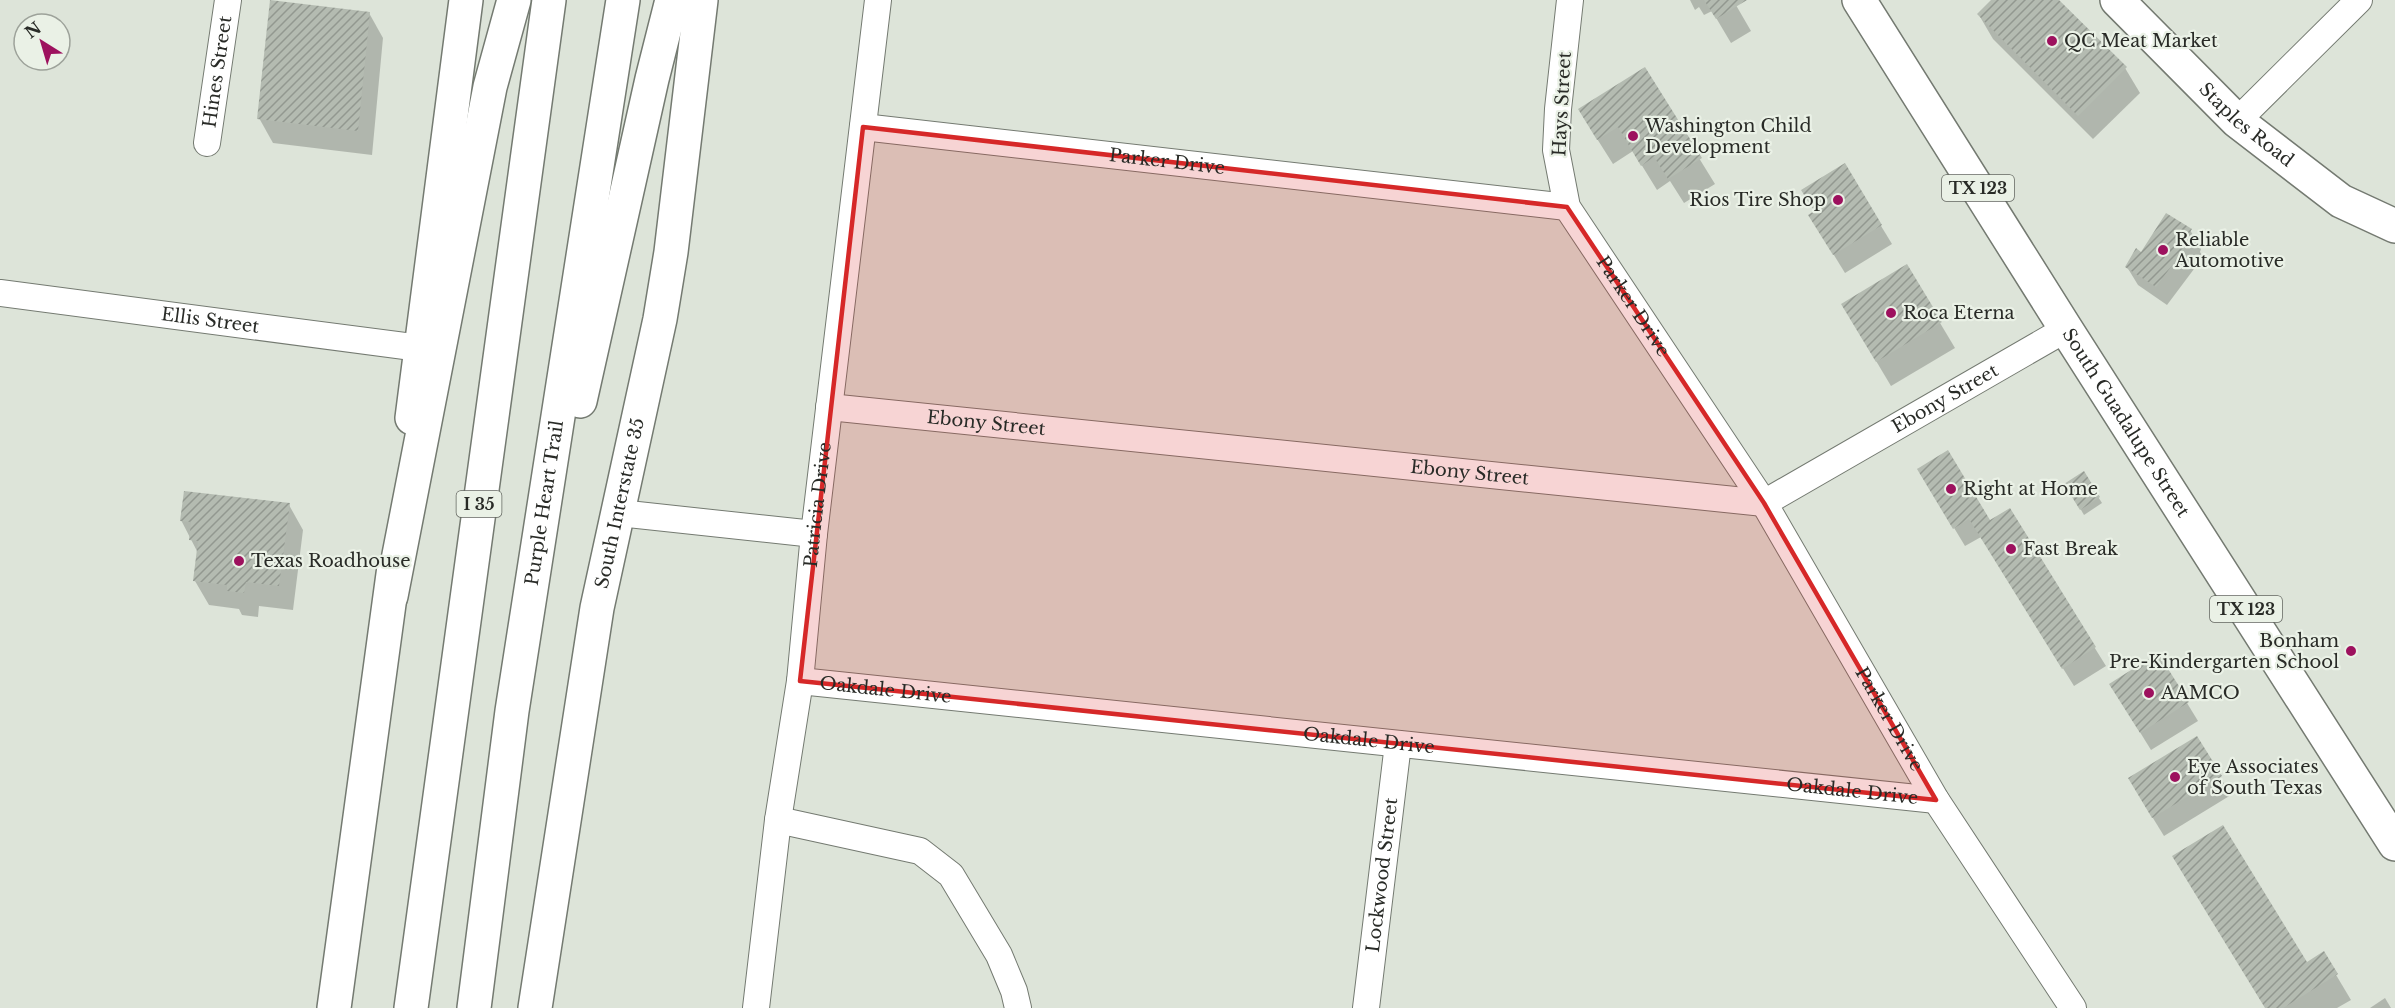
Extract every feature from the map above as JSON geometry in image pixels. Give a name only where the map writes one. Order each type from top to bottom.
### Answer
[{"type":"main road","points":[[334,1008],[391,596],[420,348],[466,0]]},
{"type":"main road","points":[[391,596],[490,87],[514,0]]},
{"type":"main road","name":"I 35","points":[[411,1008],[549,0]]},
{"type":"main road","name":"Purple Heart Trail","points":[[474,1008],[512,711],[623,0]]},
{"type":"main road","points":[[512,711],[649,90],[672,0]]},
{"type":"main road","name":"South Interstate 35","points":[[536,1008],[597,608],[660,319],[672,252],[701,0]]},
{"type":"main road","name":"South Guadalupe Street","points":[[1859,0],[2395,844]]},
{"type":"main road","name":"Staples Road","points":[[2117,0],[2237,121],[2342,201],[2395,226]]},
{"type":"street","name":"Hines Street","points":[[207,143],[228,0]]},
{"type":"street","name":"Patricia Drive","points":[[756,1008],[778,820],[800,681],[814,534],[878,0]]},
{"type":"street","name":"Hays Street","points":[[1567,207],[1556,150],[1558,109],[1570,0]]},
{"type":"street","points":[[2237,121],[2360,0]]},
{"type":"street","name":"Parker Drive","points":[[863,127],[1567,207],[1764,503],[1936,800],[2073,1008]]},
{"type":"street","name":"Ellis Street","points":[[0,293],[420,348]]},
{"type":"street","name":"Ebony Street","points":[[829,407],[1764,503],[2066,329]]},
{"type":"street","points":[[619,513],[814,534]]},
{"type":"street","name":"Oakdale Drive","points":[[800,681],[1936,800]]},
{"type":"street","name":"Lockwood Street","points":[[1366,1008],[1398,744]]},
{"type":"street","points":[[778,820],[920,851],[951,874],[999,955],[1018,1008]]},
{"type":"highlighted area","points":[[863,127],[1567,207],[1764,503],[1936,800],[800,681]]},
{"type":"building","points":[[270,0],[370,12],[358,131],[257,119]]},
{"type":"building","points":[[1704,0],[1747,0],[1716,19]]},
{"type":"building","name":"QC Meat Market","points":[[1991,0],[2059,0],[2127,67],[2078,116],[1977,14]]},
{"type":"building","points":[[1645,67],[1702,158],[1668,179],[1654,157],[1641,166],[1618,127],[1597,140],[1578,109]]},
{"type":"building","name":"Rios Tire Shop","points":[[1845,163],[1882,225],[1833,255],[1808,215],[1814,211],[1801,190]]},
{"type":"building","name":"Reliable Automotive","points":[[2166,213],[2192,229],[2188,235],[2193,237],[2156,287],[2125,267],[2136,248],[2141,252]]},
{"type":"building","name":"Roca Eterna","points":[[1907,264],[1942,322],[1876,362],[1841,304]]},
{"type":"building","points":[[1948,450],[1990,520],[2010,508],[2096,647],[2062,669],[1969,519],[1953,529],[1917,469]]},
{"type":"building","points":[[2084,471],[2100,497],[2080,510],[2064,484]]},
{"type":"building","name":"Texas Roadhouse","points":[[184,491],[290,503],[279,586],[246,582],[244,593],[227,591],[227,585],[193,581],[198,541],[189,540],[191,522],[180,521]]},
{"type":"building","name":"AAMCO","points":[[2158,653],[2189,702],[2140,733],[2109,684]]},
{"type":"building","name":"Eye Associates of South Texas","points":[[2197,736],[2222,776],[2152,818],[2128,778]]},
{"type":"building","points":[[2223,825],[2307,962],[2324,951],[2338,974],[2283,1008],[2265,1008],[2172,856]]},
{"type":"place","name":"QC Meat Market","points":[[2052,41]]},
{"type":"place","name":"Washington Child Development","points":[[1633,136]]},
{"type":"place","name":"Rios Tire Shop","points":[[1838,200]]},
{"type":"place","name":"Reliable Automotive","points":[[2163,250]]},
{"type":"place","name":"Roca Eterna","points":[[1891,313]]},
{"type":"place","name":"Right at Home","points":[[1951,489]]},
{"type":"place","name":"Fast Break","points":[[2011,549]]},
{"type":"place","name":"Texas Roadhouse","points":[[239,561]]},
{"type":"place","name":"Bonham Pre-Kindergarten School","points":[[2351,651]]},
{"type":"place","name":"AAMCO","points":[[2149,693]]},
{"type":"place","name":"Eye Associates of South Texas","points":[[2175,777]]}]
